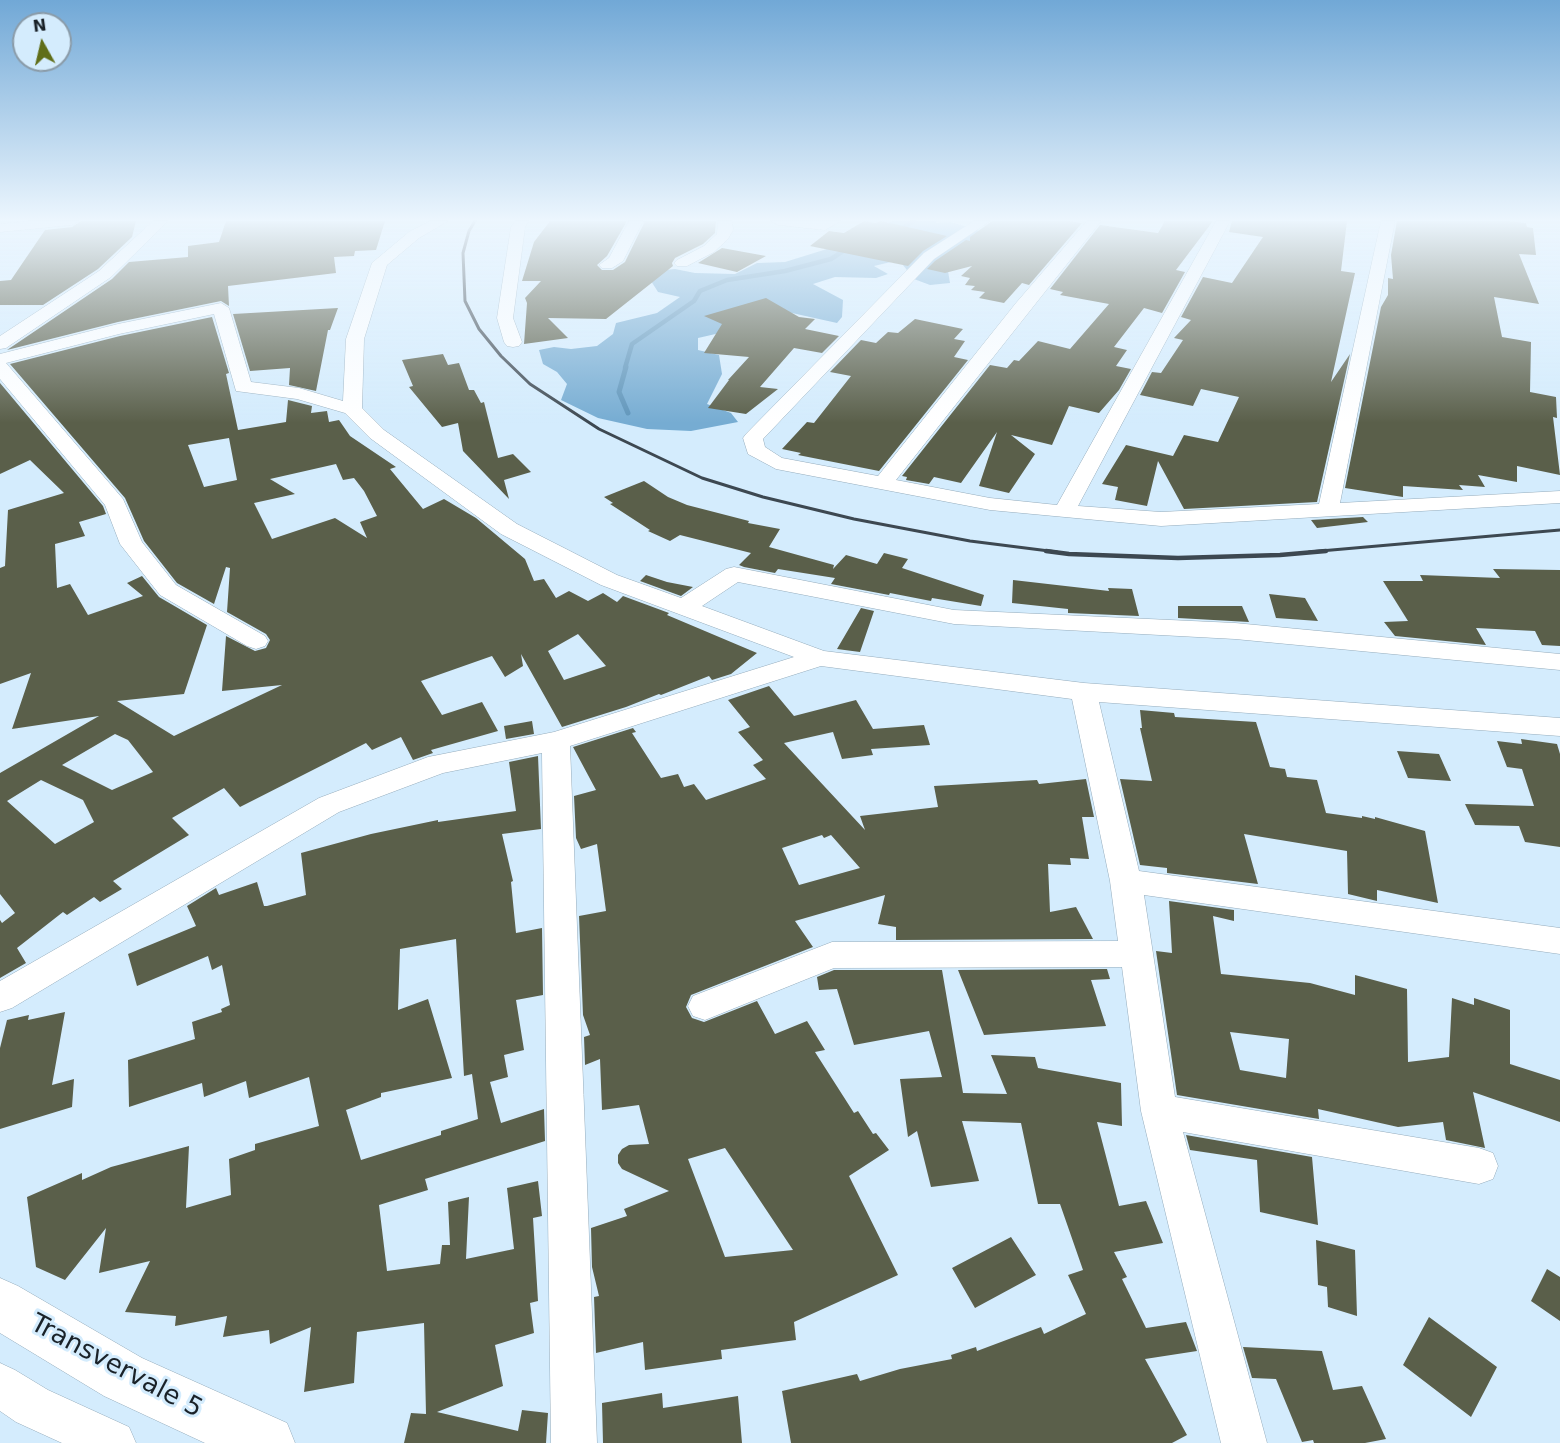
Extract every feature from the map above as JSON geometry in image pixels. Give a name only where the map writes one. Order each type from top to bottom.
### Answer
[{"type":"main road","name":"Transvervale 5","points":[[0,1304],[123,1377],[267,1443]]},
{"type":"street","points":[[0,344],[83,288]]},
{"type":"street","points":[[352,409],[355,339],[372,288]]},
{"type":"street","points":[[509,288],[505,318],[513,342]]},
{"type":"street","points":[[899,288],[753,438],[754,450],[776,463],[990,504],[1161,519],[1560,497]]},
{"type":"street","points":[[883,483],[1038,288]]},
{"type":"street","points":[[1064,512],[1186,288]]},
{"type":"street","points":[[1328,511],[1374,288]]},
{"type":"street","points":[[0,359],[118,329],[221,308],[243,387],[298,394],[352,409],[377,434],[509,529],[609,580],[820,658],[1084,692],[1560,728]]},
{"type":"street","points":[[0,367],[116,504],[131,543],[168,590],[256,641]]},
{"type":"street","points":[[683,608],[734,574],[954,617],[1235,631],[1560,662]]},
{"type":"street","points":[[0,998],[329,805],[438,765],[556,741],[820,658]]},
{"type":"street","points":[[1084,692],[1126,880],[1159,1111],[1244,1443]]},
{"type":"street","points":[[556,741],[574,1443]]},
{"type":"street","points":[[1126,880],[1560,941]]},
{"type":"street","points":[[705,1006],[832,955],[1136,954]]},
{"type":"street","points":[[1159,1111],[1479,1166]]},
{"type":"street","points":[[0,1385],[32,1406],[113,1443]]},
{"type":"shaded area","points":[[656,288],[821,288],[843,300],[842,317],[837,323],[783,311],[733,330],[698,338],[698,350],[719,355],[722,374],[707,404],[731,413],[738,422],[691,431],[647,429],[598,418],[561,400],[567,384],[557,372],[543,364],[539,350],[554,347],[571,349],[597,346],[613,334],[616,323],[657,313],[680,297],[658,292]]},
{"type":"building","points":[[0,288],[68,288],[43,305],[0,305]]},
{"type":"building","points":[[98,288],[228,288],[229,306],[221,301],[118,322],[7,350]]},
{"type":"building","points":[[534,288],[645,288],[606,319],[548,318],[568,338],[524,344],[527,303],[525,298]]},
{"type":"building","points":[[1017,288],[1004,303],[979,298],[985,292],[971,290]]},
{"type":"building","points":[[1176,288],[1162,313],[1144,308],[1114,347],[1127,350],[1116,366],[1131,369],[1119,390],[1099,413],[1069,406],[1052,445],[1011,435],[1035,454],[1009,493],[979,486],[997,432],[961,483],[934,477],[929,484],[906,480],[907,477],[902,476],[990,365],[1007,368],[1014,360],[1019,361],[1038,341],[1070,349],[1109,304],[1060,295],[1063,292],[1050,289]]},
{"type":"building","points":[[1197,288],[1352,288],[1331,382],[1350,354],[1317,502],[1184,509],[1158,461],[1147,506],[1115,500],[1118,487],[1102,484],[1126,445],[1173,456],[1184,435],[1218,442],[1239,397],[1201,389],[1193,406],[1140,395],[1152,372],[1161,373],[1183,340],[1174,338],[1191,320],[1181,317]]},
{"type":"building","points":[[1388,288],[1533,288],[1539,304],[1494,297],[1502,337],[1531,342],[1530,392],[1556,397],[1557,418],[1553,417],[1560,475],[1517,466],[1517,482],[1478,475],[1485,487],[1459,485],[1463,490],[1403,486],[1403,497],[1345,488],[1381,307],[1388,295]]},
{"type":"building","points":[[766,298],[799,317],[815,319],[805,329],[839,336],[822,353],[794,348],[760,387],[778,389],[746,414],[708,408],[728,380],[749,357],[704,353],[722,324],[704,316]]},
{"type":"building","points":[[338,308],[330,330],[328,330],[316,391],[289,385],[290,368],[250,371],[233,314]]},
{"type":"building","points":[[212,317],[229,373],[226,374],[238,430],[286,422],[288,400],[312,406],[311,413],[327,411],[329,422],[339,420],[350,436],[396,467],[390,469],[423,509],[444,499],[476,518],[525,559],[534,581],[544,579],[556,598],[569,591],[588,601],[603,593],[617,602],[623,596],[669,613],[667,615],[757,653],[731,674],[712,680],[709,676],[661,695],[562,727],[521,654],[523,666],[505,677],[492,656],[421,681],[442,715],[482,702],[498,731],[431,750],[433,753],[413,760],[401,737],[372,750],[366,743],[240,807],[224,788],[172,818],[189,835],[113,881],[122,889],[100,902],[94,897],[67,915],[63,912],[17,948],[26,963],[0,978],[0,920],[2,923],[15,913],[0,894],[0,773],[99,716],[12,729],[31,673],[0,684],[0,568],[5,566],[8,510],[64,493],[30,460],[0,474],[0,383],[103,506],[106,514],[79,522],[85,536],[55,544],[57,588],[70,584],[88,615],[143,596],[127,583],[142,576],[159,597],[207,625],[184,694],[117,701],[174,736],[282,685],[222,691],[226,636],[255,651],[266,648],[270,640],[266,634],[227,612],[230,568],[226,567],[214,604],[177,583],[144,541],[125,498],[10,364],[120,336]],"holes":[[[229,438],[237,480],[204,487],[188,445]],[[336,464],[343,480],[354,478],[364,491],[377,516],[360,522],[367,538],[335,518],[272,539],[254,503],[295,494],[270,479]],[[578,634],[606,666],[564,680],[548,651]],[[115,734],[128,740],[153,772],[112,790],[62,765]],[[41,780],[83,800],[94,822],[55,844],[7,801]]]},
{"type":"building","points":[[915,319],[963,329],[954,339],[965,341],[954,357],[968,360],[879,471],[798,455],[801,453],[782,449],[807,422],[814,423],[851,376],[830,372],[861,340],[876,343],[888,332],[898,333]]},
{"type":"building","points":[[443,354],[448,365],[459,363],[469,390],[474,390],[481,403],[484,402],[498,458],[513,454],[531,472],[504,480],[509,499],[463,451],[458,423],[442,427],[409,387],[413,386],[402,360]]},
{"type":"building","points":[[644,481],[668,497],[687,505],[749,521],[748,523],[780,529],[769,547],[834,565],[833,569],[846,555],[877,564],[884,553],[908,559],[902,568],[984,595],[981,606],[932,598],[931,601],[890,593],[889,595],[831,584],[835,578],[778,569],[775,573],[744,567],[739,565],[751,553],[680,535],[670,541],[648,531],[650,530],[610,504],[613,503],[604,497]]},
{"type":"building","points":[[1363,517],[1368,522],[1317,528],[1311,520]]},
{"type":"building","points":[[1493,569],[1560,570],[1560,646],[1542,645],[1535,631],[1476,628],[1486,645],[1395,636],[1384,622],[1408,621],[1383,581],[1423,581],[1420,575],[1500,578]]},
{"type":"building","points":[[646,575],[693,587],[681,596],[640,581]]},
{"type":"building","points":[[1013,580],[1109,591],[1108,588],[1132,589],[1139,616],[1068,613],[1068,609],[1012,603]]},
{"type":"building","points":[[1269,594],[1305,598],[1318,621],[1276,618]]},
{"type":"building","points":[[1178,606],[1242,606],[1249,622],[1178,618]]},
{"type":"building","points":[[861,608],[874,611],[860,652],[837,649]]},
{"type":"building","points":[[769,686],[794,716],[856,700],[873,729],[924,725],[930,745],[871,749],[873,755],[842,759],[833,732],[784,743],[865,830],[860,816],[938,807],[934,786],[1037,780],[1039,784],[1086,779],[1094,817],[1082,817],[1089,859],[1070,858],[1071,865],[1048,864],[1050,912],[1076,907],[1093,939],[896,940],[896,927],[878,924],[885,895],[795,921],[813,947],[691,995],[686,1007],[692,1018],[704,1022],[757,1001],[775,1034],[807,1021],[825,1050],[815,1052],[854,1113],[858,1111],[873,1134],[876,1133],[889,1150],[849,1176],[898,1275],[794,1322],[796,1340],[721,1350],[722,1359],[645,1370],[643,1342],[596,1353],[594,1297],[599,1296],[592,1267],[591,1228],[627,1216],[624,1209],[669,1191],[622,1169],[618,1163],[618,1155],[622,1149],[629,1145],[649,1144],[639,1105],[602,1110],[600,1059],[585,1065],[584,1037],[590,1035],[583,1015],[579,916],[606,911],[597,844],[581,849],[576,838],[574,796],[596,790],[573,747],[633,728],[636,732],[632,733],[661,778],[678,774],[684,787],[694,784],[706,800],[766,779],[753,765],[763,760],[738,732],[750,727],[728,700]],"holes":[[[822,835],[824,838],[831,835],[860,868],[799,885],[782,848]],[[725,1148],[793,1250],[725,1257],[688,1159]]]},
{"type":"building","points":[[1140,710],[1174,713],[1175,717],[1256,722],[1270,767],[1285,769],[1287,777],[1317,780],[1326,813],[1362,818],[1362,816],[1375,819],[1375,817],[1425,831],[1438,903],[1377,890],[1377,901],[1348,894],[1347,851],[1244,834],[1258,884],[1167,873],[1167,868],[1140,865],[1120,779],[1152,781],[1140,728],[1142,728]]},
{"type":"building","points":[[532,721],[534,734],[506,739],[504,726]]},
{"type":"building","points":[[1521,739],[1557,744],[1560,754],[1560,847],[1525,842],[1519,826],[1475,825],[1465,804],[1534,806],[1522,769],[1507,767],[1497,741],[1522,744]]},
{"type":"building","points":[[1397,751],[1439,754],[1451,781],[1408,778]]},
{"type":"building","points":[[538,756],[541,829],[502,834],[513,881],[511,882],[516,933],[542,928],[543,995],[516,1000],[524,1050],[504,1055],[508,1077],[490,1082],[501,1123],[544,1109],[545,1141],[425,1179],[428,1190],[379,1205],[387,1271],[440,1264],[442,1245],[450,1245],[448,1202],[469,1197],[466,1259],[514,1249],[507,1188],[538,1181],[542,1216],[533,1218],[538,1301],[530,1303],[534,1333],[495,1345],[503,1386],[437,1412],[518,1431],[522,1410],[548,1413],[546,1443],[404,1443],[411,1413],[426,1414],[424,1323],[357,1332],[354,1383],[304,1392],[311,1327],[270,1344],[269,1330],[223,1337],[227,1316],[175,1326],[176,1316],[125,1312],[150,1261],[99,1273],[106,1228],[65,1280],[36,1267],[27,1197],[82,1173],[82,1180],[111,1167],[189,1146],[186,1208],[231,1195],[229,1159],[255,1150],[255,1144],[319,1126],[309,1077],[249,1098],[246,1081],[204,1097],[202,1083],[129,1107],[128,1060],[195,1039],[192,1022],[222,1012],[221,1009],[230,1005],[222,965],[212,970],[208,956],[137,986],[128,954],[196,926],[187,906],[216,888],[219,895],[257,882],[264,906],[306,895],[301,853],[371,834],[438,820],[438,822],[516,811],[509,762]],"holes":[[[456,939],[464,1076],[472,1074],[478,1119],[441,1131],[441,1135],[361,1160],[346,1110],[381,1097],[381,1093],[452,1078],[428,999],[398,1010],[400,949]]]},
{"type":"building","points":[[1169,901],[1234,910],[1234,921],[1213,916],[1221,974],[1310,983],[1355,995],[1355,975],[1407,989],[1408,1062],[1449,1057],[1452,998],[1474,1005],[1474,998],[1510,1010],[1510,1064],[1560,1080],[1560,1122],[1473,1092],[1485,1148],[1446,1140],[1443,1122],[1398,1127],[1318,1109],[1319,1119],[1177,1095],[1156,951],[1172,953]],"holes":[[[1230,1032],[1289,1039],[1286,1078],[1240,1070]]]},
{"type":"building","points":[[1107,969],[1110,979],[1091,980],[1106,1026],[984,1035],[958,970]]},
{"type":"building","points":[[834,970],[942,970],[963,1093],[1007,1094],[991,1055],[1035,1057],[1038,1068],[1121,1083],[1122,1126],[1097,1122],[1119,1206],[1146,1201],[1163,1243],[1114,1252],[1127,1277],[1122,1279],[1146,1328],[1186,1322],[1197,1351],[1145,1359],[1187,1435],[1172,1443],[791,1443],[782,1391],[857,1374],[860,1381],[900,1369],[952,1359],[951,1355],[976,1347],[977,1351],[1041,1327],[1044,1334],[1086,1314],[1068,1275],[1083,1270],[1060,1204],[1038,1204],[1021,1123],[962,1121],[979,1181],[931,1187],[917,1131],[908,1137],[900,1079],[942,1077],[929,1031],[854,1045],[837,989],[819,990],[817,977]]},
{"type":"building","points":[[65,1012],[52,1085],[74,1079],[72,1107],[0,1129],[0,1048],[7,1020],[29,1015],[28,1020]]},
{"type":"building","points":[[1186,1135],[1312,1157],[1318,1225],[1260,1212],[1257,1160],[1190,1150]]},
{"type":"building","points":[[1011,1237],[1036,1275],[975,1308],[952,1268]]},
{"type":"building","points":[[1316,1240],[1355,1250],[1357,1316],[1328,1307],[1327,1287],[1318,1285]]},
{"type":"building","points":[[1547,1269],[1560,1277],[1560,1321],[1531,1301]]},
{"type":"building","points":[[1429,1317],[1497,1367],[1471,1417],[1403,1365]]},
{"type":"building","points":[[1243,1347],[1322,1351],[1333,1390],[1362,1386],[1386,1439],[1365,1443],[1314,1443],[1313,1440],[1302,1442],[1276,1379],[1252,1378]]},
{"type":"building","points":[[662,1393],[663,1408],[738,1396],[742,1443],[603,1443],[602,1403]]},
{"type":"waterway","points":[[625,368],[632,344],[694,301],[700,291],[707,288]]},
{"type":"waterway","points":[[626,367],[619,392],[628,413]]},
{"type":"railway","points":[[464,288],[465,301],[479,329],[501,356],[530,384],[599,429],[702,478],[763,497],[854,519],[970,541],[1057,552]]},
{"type":"railway","points":[[1309,552],[1560,530]]},
{"type":"railway","points":[[1046,551],[1178,558],[1280,555],[1326,551]]}]
